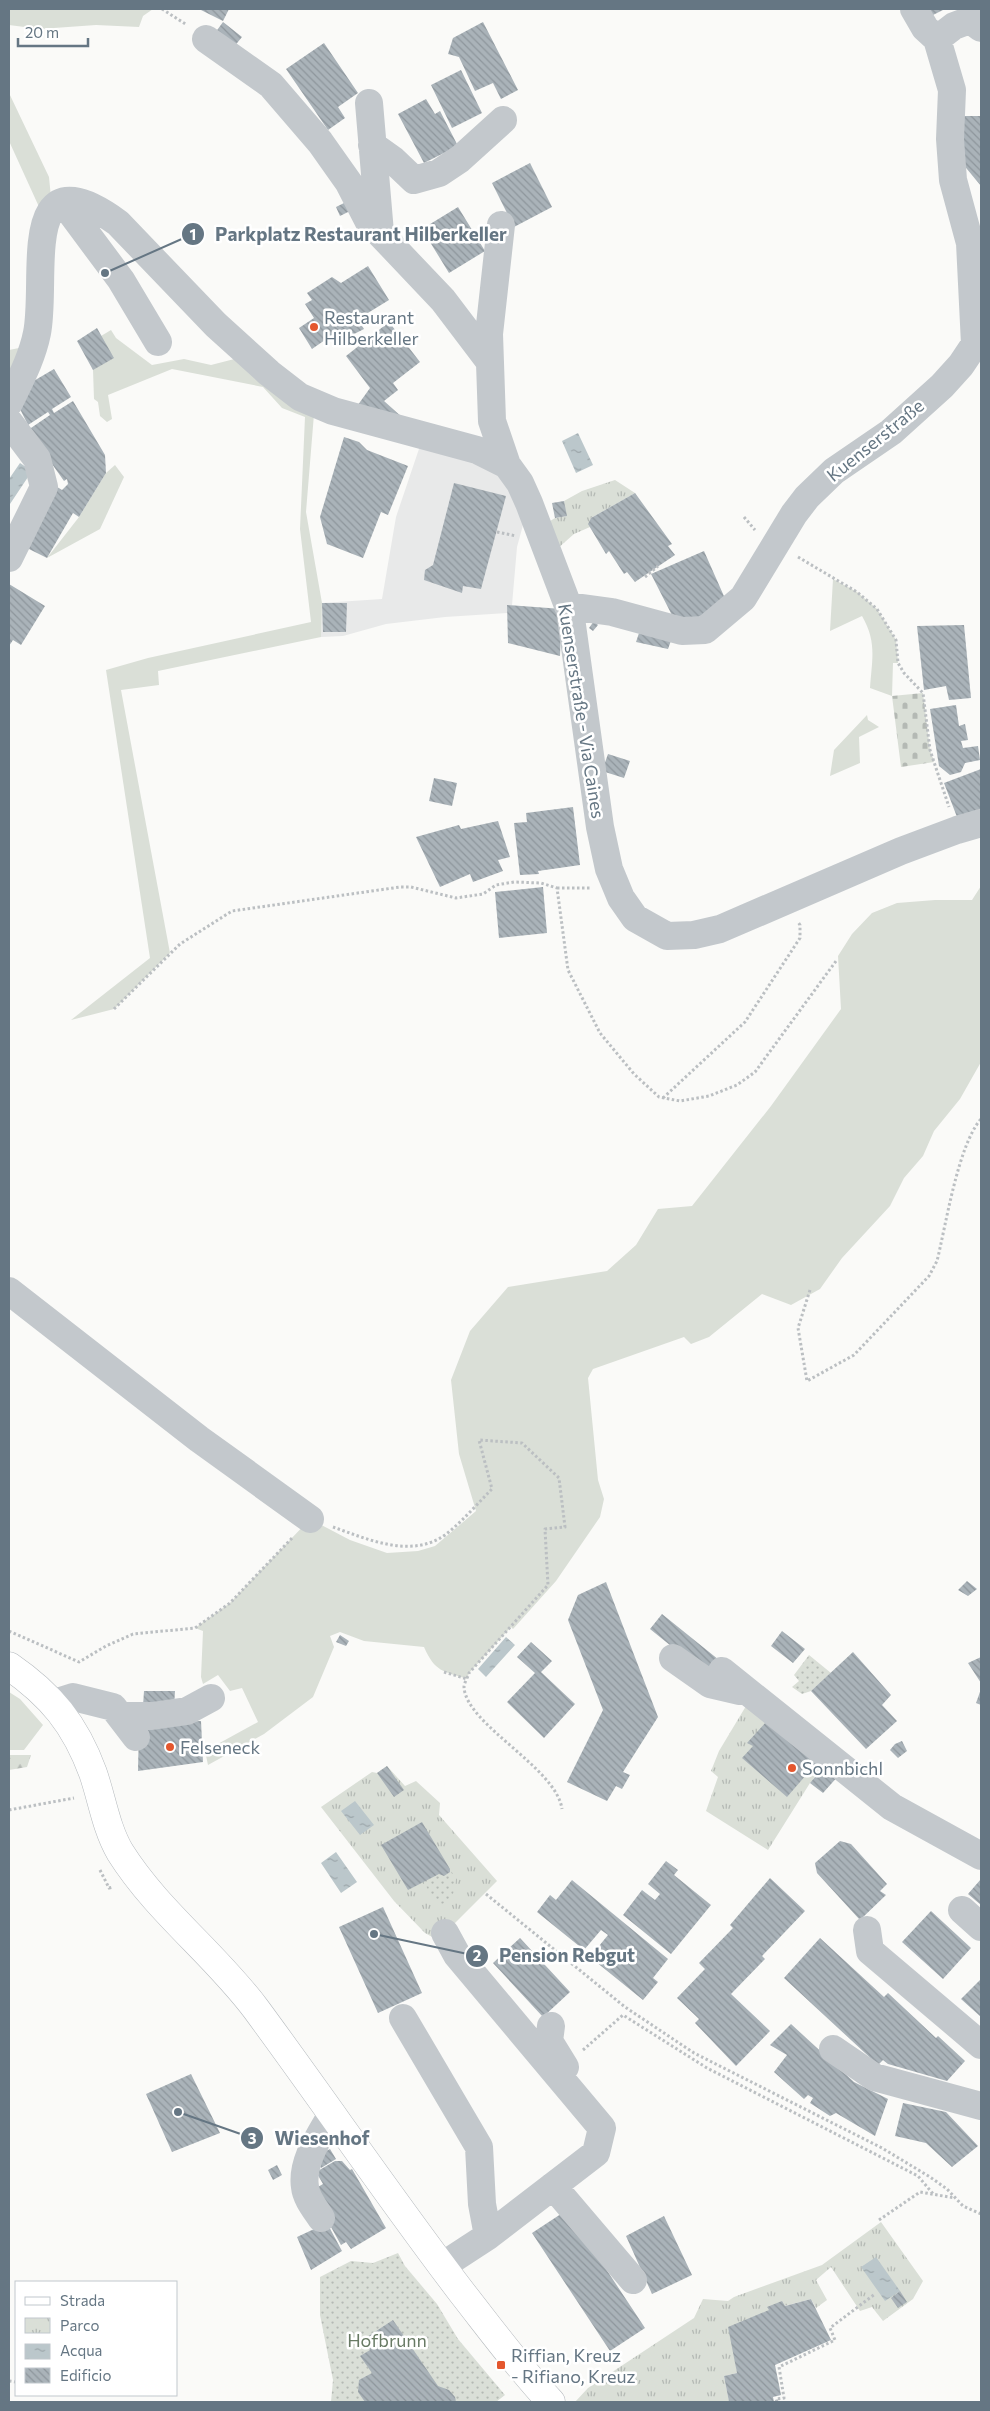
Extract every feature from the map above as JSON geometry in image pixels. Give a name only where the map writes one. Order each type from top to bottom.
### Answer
[{"type":"main road","points":[[9,1666],[34,1684],[54,1703],[70,1727],[93,1773],[119,1850],[139,1877],[237,1985],[512,2359],[551,2402]]},
{"type":"street","name":"Kuenserstraße","points":[[568,606],[612,612],[682,632],[705,630],[743,598],[807,497],[834,471],[891,432],[942,386],[961,365],[975,344],[970,243],[953,180],[950,139],[952,90],[938,39],[925,28],[914,9]]},
{"type":"street","points":[[938,39],[954,26],[970,20],[981,28]]},
{"type":"street","points":[[206,39],[271,85],[324,149],[349,183],[368,222],[444,300],[490,362]]},
{"type":"street","points":[[369,103],[380,234]]},
{"type":"street","points":[[372,145],[393,160],[414,180],[439,173],[460,159],[503,120]]},
{"type":"street","points":[[9,403],[32,356],[37,332],[41,250],[45,220],[52,208],[64,202],[78,200],[89,204],[118,223],[216,325],[269,373],[300,397],[334,411],[477,450],[507,465]]},
{"type":"street","points":[[64,202],[121,280],[158,342]]},
{"type":"street","name":"Kuenserstraße - Via Caines","points":[[501,225],[489,334],[492,421],[507,465],[529,503],[568,606],[576,644],[602,837],[609,869],[622,898],[635,918],[666,936],[694,935],[720,929],[901,851],[956,830],[981,823]]},
{"type":"street","points":[[9,422],[37,459],[44,487],[9,558]]},
{"type":"street","points":[[9,1291],[199,1439],[310,1519]]},
{"type":"street","points":[[673,1658],[710,1684],[747,1692]]},
{"type":"street","points":[[722,1671],[892,1807],[981,1856]]},
{"type":"street","points":[[54,1703],[73,1697],[113,1707],[136,1738]]},
{"type":"street","points":[[120,1716],[152,1716],[187,1711],[211,1698]]},
{"type":"street","points":[[867,1930],[870,1951],[981,2045]]},
{"type":"street","points":[[442,2266],[488,2236],[596,2153],[602,2128],[457,1955],[445,1932]]},
{"type":"street","points":[[403,2018],[479,2147],[482,2204],[488,2236]]},
{"type":"street","points":[[551,2026],[549,2041],[566,2068],[613,2119],[610,2128],[599,2142]]},
{"type":"street","points":[[832,2049],[874,2077],[981,2106]]},
{"type":"street","points":[[320,2218],[305,2189],[304,2179],[313,2149],[332,2114]]},
{"type":"street","points":[[553,2186],[633,2280]]},
{"type":"path","points":[[776,544],[857,592],[877,609],[896,640],[898,663],[904,673],[923,693],[930,750],[949,808]]},
{"type":"path","points":[[645,577],[658,566]]},
{"type":"path","points":[[114,1008],[180,944],[232,911],[411,886],[456,898],[483,894],[496,885],[514,882],[541,883],[557,888],[568,970],[600,1033],[634,1074],[659,1096],[680,1101],[708,1096],[737,1085],[755,1072],[836,961]]},
{"type":"path","points":[[663,1098],[745,1022],[800,938],[800,925],[780,904]]},
{"type":"path","points":[[810,1290],[798,1328],[807,1381],[854,1355],[929,1276],[937,1262],[964,1149],[974,1126],[981,1119]]},
{"type":"path","points":[[9,1631],[79,1662],[106,1646],[133,1634],[195,1628],[230,1603],[310,1519],[376,1543],[401,1546],[428,1543],[444,1535],[492,1489],[479,1440],[522,1443],[560,1478],[564,1527],[545,1530],[548,1585],[469,1673],[464,1686],[470,1705],[551,1784],[561,1800],[562,1809]]},
{"type":"path","points":[[444,1672],[467,1679]]},
{"type":"path","points":[[9,1810],[74,1797],[77,1806]]},
{"type":"path","points":[[99,1868],[109,1888],[119,1887],[139,1877]]},
{"type":"path","points":[[486,1894],[625,2006],[694,2054],[882,2148],[930,2176],[963,2206],[981,2214]]},
{"type":"path","points":[[566,2068],[623,2015],[707,2068],[918,2176],[934,2195]]},
{"type":"path","points":[[879,2220],[920,2192],[956,2198]]},
{"type":"path","points":[[777,2402],[776,2399],[784,2398],[778,2367],[835,2340],[830,2328],[875,2294]]},
{"type":"shaded area","points":[[423,437],[477,450],[529,503],[517,547],[512,605],[507,605],[507,613],[445,617],[386,624],[343,636],[321,637],[322,603],[382,599],[396,517]]},
{"type":"green space","points":[[9,9],[153,9],[143,16],[139,27],[96,25],[40,29],[9,25]]},
{"type":"green space","points":[[9,93],[49,177],[52,208],[45,220],[9,141]]},
{"type":"green space","points":[[111,330],[116,338],[152,365],[184,359],[211,365],[250,355],[314,414],[306,512],[322,603],[321,637],[158,671],[159,685],[121,690],[170,953],[114,1009],[71,1020],[150,958],[106,670],[148,658],[311,622],[300,529],[305,417],[282,408],[263,387],[172,369],[108,395],[112,419],[107,422],[100,416],[98,402],[94,399],[93,370],[101,336]]},
{"type":"green space","points":[[34,345],[9,403],[9,350]]},
{"type":"green space","points":[[115,465],[124,477],[100,529],[47,558],[79,517],[106,473]]},
{"type":"green space","points":[[615,480],[635,493],[591,518],[590,527],[574,534],[557,549],[547,523],[555,518],[566,516],[564,501],[582,491]]},
{"type":"green space","points":[[833,579],[857,592],[877,609],[896,640],[898,663],[893,663],[892,696],[870,688],[872,643],[867,625],[862,616],[830,631]]},
{"type":"green space","points":[[923,693],[930,750],[934,762],[901,767],[892,696]]},
{"type":"green space","points":[[867,715],[868,720],[879,727],[859,737],[860,763],[830,776],[834,750]]},
{"type":"green space","points":[[981,886],[981,1062],[960,1099],[934,1131],[923,1156],[904,1178],[890,1206],[842,1258],[820,1289],[791,1305],[762,1294],[709,1337],[691,1344],[684,1337],[593,1369],[588,1378],[598,1480],[604,1499],[600,1517],[556,1581],[513,1629],[511,1627],[469,1673],[467,1679],[436,1666],[424,1647],[364,1641],[340,1632],[330,1636],[334,1647],[313,1697],[264,1734],[208,1765],[205,1751],[258,1722],[242,1688],[230,1691],[218,1675],[203,1684],[201,1677],[203,1631],[195,1628],[230,1603],[310,1519],[350,1540],[387,1553],[418,1551],[435,1546],[476,1511],[459,1454],[451,1380],[470,1331],[508,1287],[607,1271],[636,1245],[658,1209],[692,1206],[771,1106],[841,1009],[838,956],[852,934],[872,913],[897,903],[972,900]]},
{"type":"green space","points":[[809,1655],[831,1673],[811,1691],[802,1694],[792,1687],[799,1681],[794,1675]]},
{"type":"green space","points":[[9,1692],[20,1699],[43,1725],[24,1750],[9,1750]]},
{"type":"green space","points":[[752,1696],[830,1758],[810,1783],[768,1850],[706,1811],[718,1777],[711,1771],[719,1751]]},
{"type":"green space","points":[[9,1755],[31,1755],[27,1767],[9,1770]]},
{"type":"green space","points":[[387,1766],[405,1786],[416,1781],[440,1803],[439,1815],[497,1881],[445,1933],[434,1938],[425,1933],[394,1901],[321,1807],[372,1772],[377,1773]]},
{"type":"green space","points":[[450,1869],[456,1879],[452,1897],[442,1904],[437,1904],[424,1883],[439,1874],[444,1876],[450,1872]]},
{"type":"green space","points":[[881,2222],[923,2281],[913,2299],[883,2321],[872,2307],[860,2311],[831,2267],[816,2280],[827,2300],[816,2308],[811,2299],[769,2310],[734,2350],[737,2373],[724,2376],[729,2402],[575,2402],[588,2388],[694,2318],[703,2299],[728,2301],[734,2297],[822,2265]]},
{"type":"green space","name":"Hofbrunn","points":[[398,2253],[405,2266],[437,2304],[458,2339],[505,2395],[496,2402],[331,2402],[333,2380],[320,2315],[320,2277],[351,2261],[373,2263]]},
{"type":"water","points":[[578,433],[593,465],[576,473],[562,441]]},
{"type":"water","points":[[20,463],[32,471],[10,504],[9,479]]},
{"type":"water","points":[[506,1637],[515,1645],[486,1677],[478,1669]]},
{"type":"water","points":[[355,1801],[374,1825],[360,1835],[341,1811]]},
{"type":"water","points":[[336,1852],[357,1882],[341,1893],[321,1863]]},
{"type":"water","points":[[876,2257],[900,2291],[885,2301],[861,2267]]},
{"type":"building","points":[[199,9],[229,9],[223,21]]},
{"type":"building","points":[[923,9],[945,9],[927,18]]},
{"type":"building","points":[[223,22],[242,37],[233,48],[215,33]]},
{"type":"building","points":[[483,22],[518,90],[501,99],[493,83],[475,91],[459,57],[448,54],[453,38]]},
{"type":"building","points":[[324,43],[358,93],[338,107],[345,118],[328,130],[286,69]]},
{"type":"building","points":[[461,70],[482,113],[452,128],[431,85]]},
{"type":"building","points":[[426,99],[435,114],[440,111],[458,146],[424,163],[398,114]]},
{"type":"building","points":[[956,116],[981,116],[981,186],[962,163]]},
{"type":"building","points":[[530,163],[552,207],[514,227],[492,183]]},
{"type":"building","points":[[346,202],[350,211],[340,216],[336,207]]},
{"type":"building","points":[[458,207],[485,251],[449,273],[422,229]]},
{"type":"building","points":[[368,266],[389,300],[358,319],[364,329],[344,339],[338,331],[312,349],[299,328],[314,318],[305,304],[312,300],[307,293],[332,277],[341,283]]},
{"type":"building","points":[[389,322],[420,362],[393,383],[398,390],[384,401],[403,418],[355,409],[370,388],[346,356]]},
{"type":"building","points":[[97,328],[114,358],[93,370],[77,341]]},
{"type":"building","points":[[54,369],[71,397],[52,409],[54,413],[73,401],[105,455],[106,473],[79,517],[73,513],[47,558],[21,545],[54,485],[62,490],[68,484],[67,479],[64,481],[28,430],[50,415],[48,412],[28,425],[16,401],[20,389]]},
{"type":"building","points":[[344,437],[359,442],[367,450],[408,466],[388,515],[381,512],[363,558],[327,544],[320,517]]},
{"type":"building","points":[[454,483],[506,496],[481,589],[463,586],[462,593],[424,580],[425,570],[433,565]]},
{"type":"building","points":[[635,493],[672,544],[668,546],[675,555],[635,582],[627,572],[624,574],[609,551],[606,554],[588,524],[591,518]]},
{"type":"building","points":[[564,501],[567,516],[555,518],[552,503]]},
{"type":"building","points":[[704,551],[727,603],[678,627],[651,574]]},
{"type":"building","points":[[9,584],[45,606],[21,645],[13,640],[9,646]]},
{"type":"building","points":[[322,603],[347,603],[346,632],[323,632]]},
{"type":"building","points":[[507,605],[562,609],[560,656],[508,643]]},
{"type":"building","points":[[594,621],[598,625],[593,631],[589,628]]},
{"type":"building","points":[[964,625],[971,698],[949,700],[946,686],[924,690],[917,626]]},
{"type":"building","points":[[641,627],[673,635],[668,649],[636,642]]},
{"type":"building","points":[[956,705],[959,726],[965,724],[968,740],[961,741],[963,748],[978,746],[980,760],[965,763],[961,772],[950,775],[939,766],[930,709]]},
{"type":"building","points":[[608,754],[630,761],[624,778],[602,771]]},
{"type":"building","points":[[981,769],[981,809],[957,817],[944,783]]},
{"type":"building","points":[[434,778],[457,783],[452,806],[429,801]]},
{"type":"building","points":[[573,807],[580,865],[538,871],[539,874],[520,875],[514,823],[527,822],[526,813]]},
{"type":"building","points":[[498,821],[510,857],[498,860],[503,871],[473,882],[470,874],[440,887],[416,837],[459,825],[461,829]]},
{"type":"building","points":[[543,887],[547,933],[499,938],[495,892]]},
{"type":"building","points":[[967,1581],[977,1589],[968,1596],[958,1590]]},
{"type":"building","points":[[606,1582],[658,1717],[623,1772],[630,1775],[622,1789],[616,1786],[607,1801],[567,1782],[603,1710],[568,1620],[578,1595]]},
{"type":"building","points":[[662,1614],[719,1660],[707,1675],[650,1629]]},
{"type":"building","points":[[782,1631],[805,1649],[793,1663],[771,1646]]},
{"type":"building","points":[[340,1635],[349,1641],[346,1646],[336,1642]]},
{"type":"building","points":[[531,1642],[552,1661],[541,1672],[575,1704],[544,1738],[507,1702],[535,1673],[517,1657]]},
{"type":"building","points":[[853,1652],[891,1695],[882,1705],[897,1721],[866,1749],[811,1691]]},
{"type":"building","points":[[981,1657],[981,1683],[968,1663]]},
{"type":"building","points":[[981,1689],[981,1705],[976,1703]]},
{"type":"building","points":[[144,1691],[175,1691],[174,1707],[143,1706]]},
{"type":"building","name":"Felseneck","points":[[201,1721],[203,1762],[138,1771],[139,1724]]},
{"type":"building","points":[[766,1722],[820,1759],[787,1797],[742,1758],[753,1746],[747,1743]]},
{"type":"building","points":[[902,1741],[907,1751],[898,1758],[890,1750],[895,1744]]},
{"type":"building","points":[[826,1764],[840,1774],[823,1793],[810,1783]]},
{"type":"building","points":[[387,1766],[404,1790],[394,1797],[377,1773]]},
{"type":"building","points":[[422,1822],[450,1872],[444,1876],[439,1874],[408,1890],[381,1845]]},
{"type":"building","points":[[840,1841],[851,1844],[887,1884],[880,1891],[886,1895],[860,1920],[817,1873],[815,1863]]},
{"type":"building","points":[[666,1861],[678,1870],[674,1875],[711,1905],[671,1954],[623,1915],[642,1890],[655,1900],[660,1894],[648,1884]]},
{"type":"building","points":[[770,1878],[805,1911],[762,1956],[765,1959],[731,1994],[770,2031],[736,2066],[695,2023],[699,2019],[677,1998],[705,1969],[699,1963],[733,1928],[730,1925]]},
{"type":"building","points":[[981,1879],[981,1905],[968,1894]]},
{"type":"building","points":[[572,1880],[668,1959],[653,1978],[658,1982],[643,2000],[590,1957],[608,1935],[601,1930],[584,1950],[537,1912],[550,1895],[556,1900]]},
{"type":"building","points":[[383,1907],[422,1993],[378,2013],[339,1927]]},
{"type":"building","points":[[931,1911],[971,1948],[943,1979],[902,1942]]},
{"type":"building","points":[[520,1938],[570,1992],[543,2017],[493,1963]]},
{"type":"building","points":[[820,1938],[884,1997],[888,1993],[936,2038],[938,2036],[965,2061],[947,2081],[888,2064],[883,2060],[878,2065],[784,1978]]},
{"type":"building","points":[[981,1979],[981,2017],[961,1999]]},
{"type":"building","points":[[791,2024],[854,2082],[888,2099],[875,2136],[836,2113],[830,2116],[810,2103],[813,2098],[808,2095],[804,2099],[774,2072],[787,2055],[770,2045]]},
{"type":"building","points":[[191,2074],[220,2133],[172,2152],[146,2094]]},
{"type":"building","points":[[903,2103],[946,2112],[978,2146],[952,2167],[926,2143],[895,2136]]},
{"type":"building","points":[[330,2149],[336,2159],[321,2168],[315,2157]]},
{"type":"building","points":[[335,2161],[342,2161],[350,2170],[352,2169],[386,2228],[351,2249],[346,2242],[341,2245],[311,2191],[323,2184],[316,2172]]},
{"type":"building","points":[[277,2165],[282,2175],[273,2180],[268,2170]]},
{"type":"building","points":[[567,2210],[645,2328],[610,2351],[532,2233]]},
{"type":"building","points":[[664,2216],[692,2275],[652,2294],[626,2236]]},
{"type":"building","points":[[327,2223],[342,2251],[311,2270],[297,2237]]},
{"type":"building","points":[[900,2291],[907,2302],[898,2308],[891,2298]]},
{"type":"building","points":[[811,2299],[831,2340],[775,2365],[781,2395],[773,2397],[774,2402],[729,2402],[724,2376],[737,2373],[728,2327],[769,2310],[767,2307],[782,2301],[785,2306]]},
{"type":"building","points":[[393,2320],[438,2386],[449,2390],[455,2397],[456,2402],[365,2402],[358,2392],[359,2380],[372,2373],[360,2356],[370,2350],[364,2339]]},
{"type":"place","name":"Parkplatz Restaurant Hilberkeller","points":[[105,273]]},
{"type":"place","name":"Restaurant Hilberkeller","points":[[314,327]]},
{"type":"place","name":"Felseneck","points":[[170,1747]]},
{"type":"place","name":"Sonnbichl","points":[[792,1768]]},
{"type":"place","name":"Pension Rebgut","points":[[374,1934]]},
{"type":"place","name":"Wiesenhof","points":[[178,2112]]},
{"type":"place","name":"Riffian, Kreuz - Rifiano, Kreuz","points":[[501,2365]]}]
